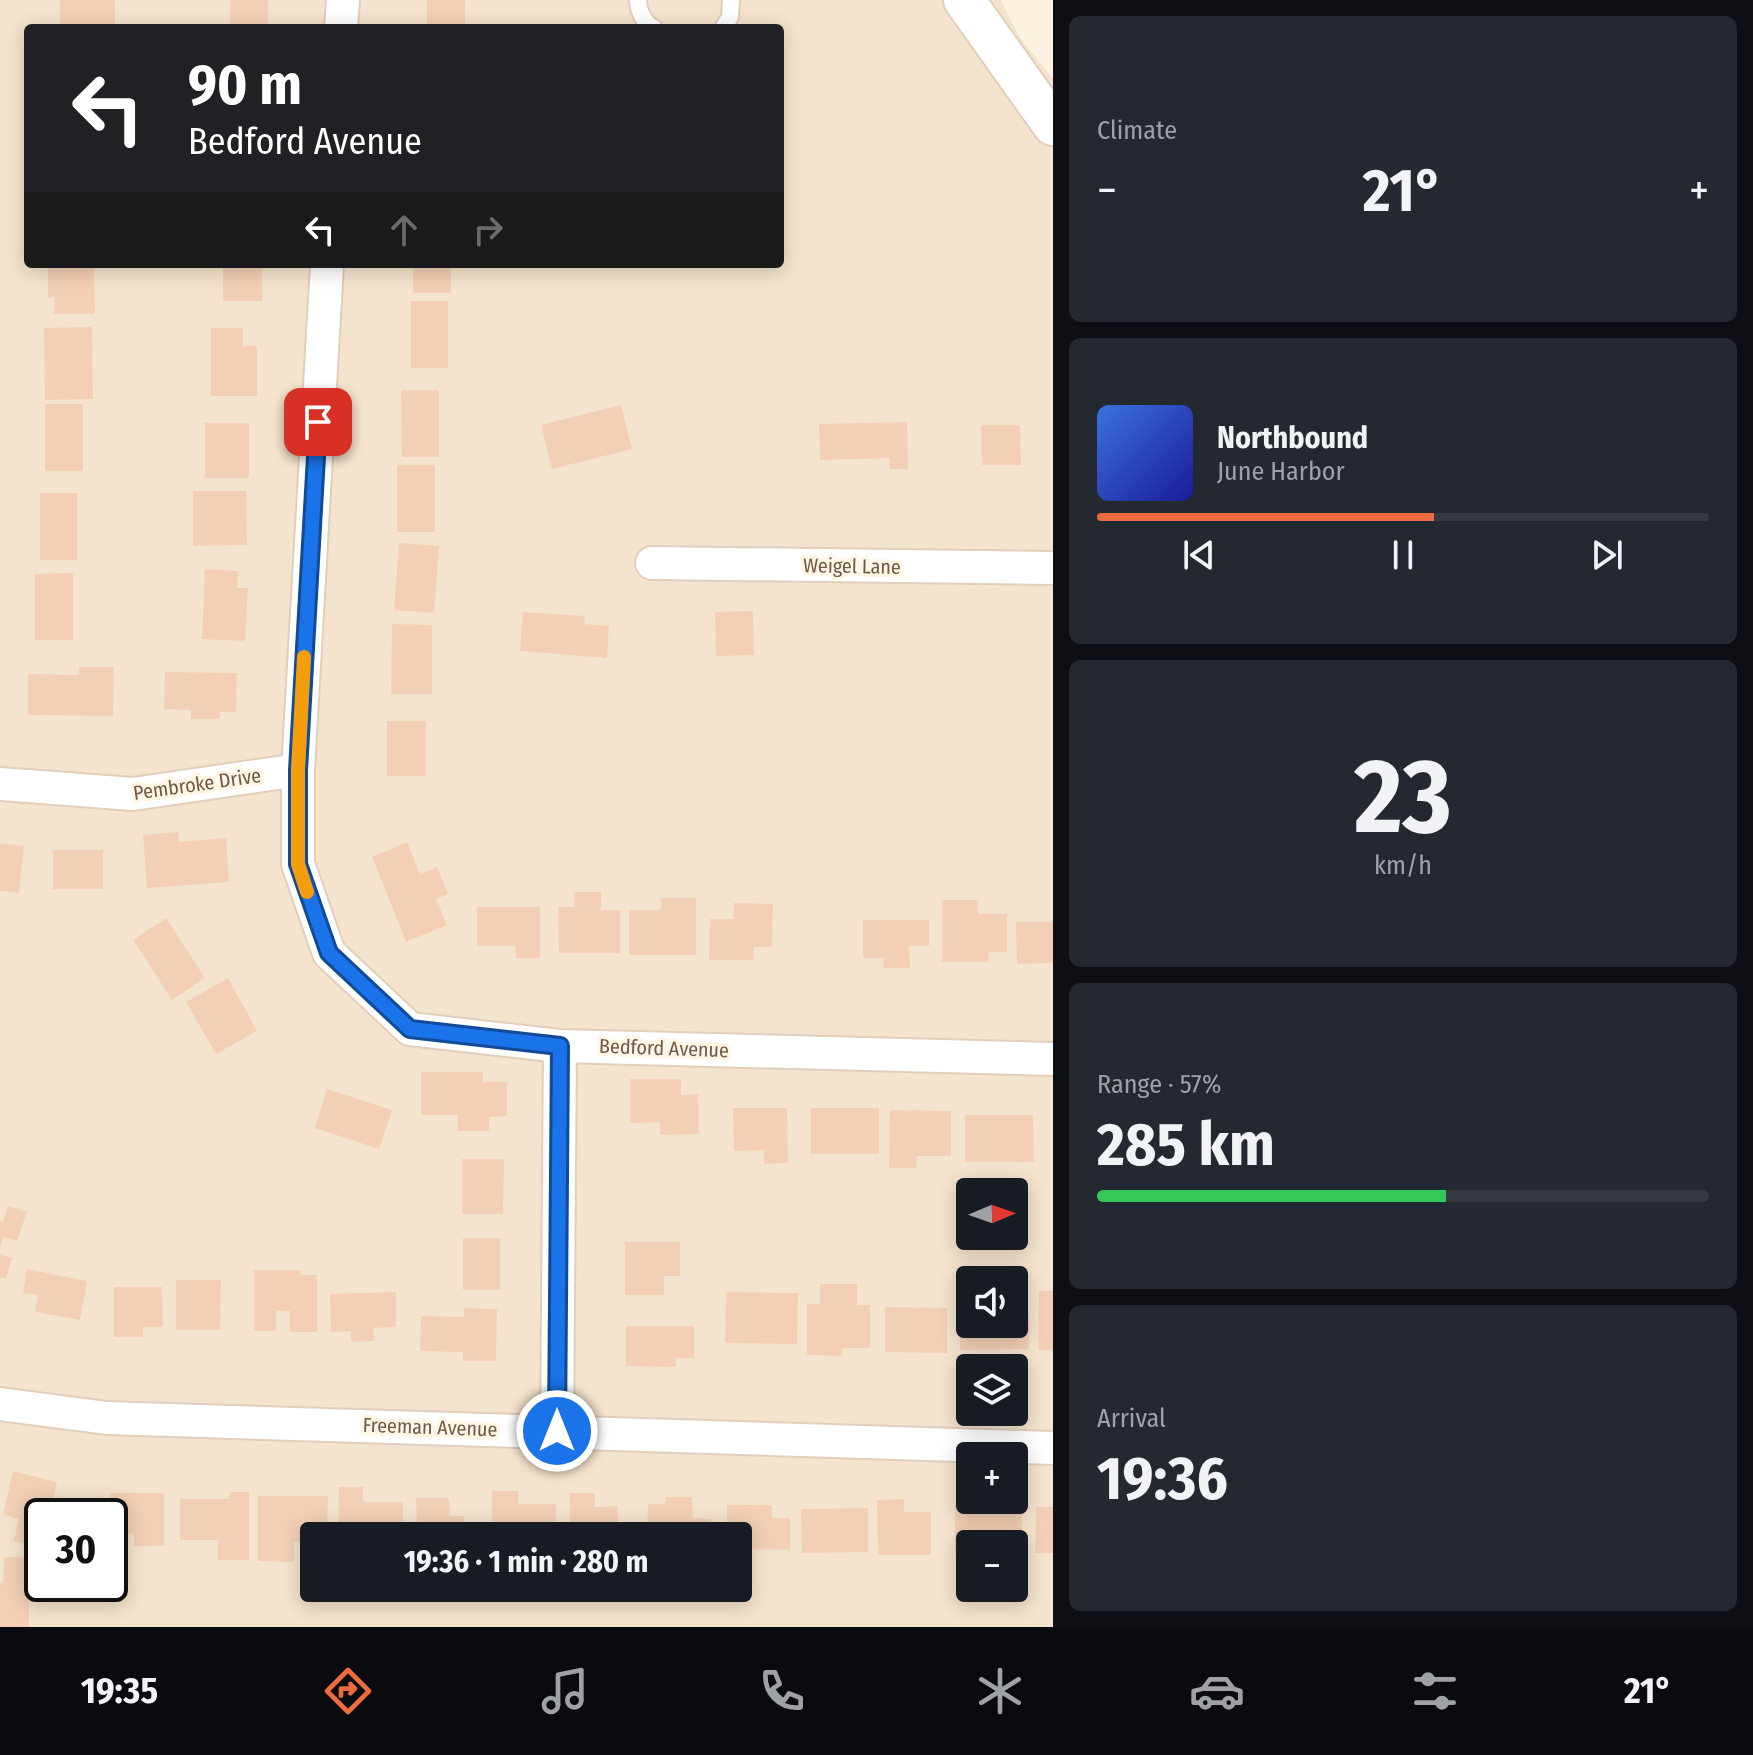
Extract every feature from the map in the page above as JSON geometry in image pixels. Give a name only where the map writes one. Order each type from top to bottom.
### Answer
[{"type":"street","points":[[341,24],[343,0]]},
{"type":"street","points":[[964,0],[1052,122]]},
{"type":"street","name":"Bedford Avenue","points":[[327,268],[298,770],[298,864],[329,953],[410,1029],[560,1046],[1053,1059]]},
{"type":"street","name":"Weigel Lane","points":[[652,563],[1053,568]]},
{"type":"street","name":"Pembroke Drive","points":[[0,784],[133,794],[298,770]]},
{"type":"street","points":[[557,1431],[560,1046]]},
{"type":"street","name":"Freeman Avenue","points":[[0,1404],[107,1418],[1053,1448]]},
{"type":"lane","points":[[638,0],[638,8],[648,24]]},
{"type":"lane","points":[[726,24],[730,17],[731,0]]},
{"type":"shaded area","points":[[0,0],[1001,0],[1018,35],[1053,79],[1053,1627],[0,1627]]},
{"type":"building","points":[[60,0],[115,0],[115,24],[60,24]]},
{"type":"building","points":[[230,0],[268,0],[268,24],[230,24]]},
{"type":"building","points":[[427,0],[465,0],[465,24],[427,24]]},
{"type":"building","points":[[48,268],[94,268],[95,314],[54,314],[54,297],[48,298]]},
{"type":"building","points":[[223,268],[262,268],[262,301],[223,301]]},
{"type":"building","points":[[413,268],[451,268],[451,293],[413,293]]},
{"type":"building","points":[[411,301],[448,301],[448,368],[411,368]]},
{"type":"building","points":[[92,327],[93,399],[45,400],[44,328]]},
{"type":"building","points":[[211,328],[243,328],[243,346],[257,346],[257,396],[211,396]]},
{"type":"building","points":[[401,390],[439,390],[439,457],[402,457]]},
{"type":"building","points":[[45,404],[83,404],[83,471],[45,471]]},
{"type":"building","points":[[621,405],[632,449],[552,469],[541,425]]},
{"type":"building","points":[[907,422],[908,469],[890,469],[890,458],[820,460],[819,424]]},
{"type":"building","points":[[205,423],[249,423],[249,478],[205,478]]},
{"type":"building","points":[[981,425],[1020,425],[1021,465],[982,465]]},
{"type":"building","points":[[397,465],[435,465],[435,532],[397,532]]},
{"type":"building","points":[[193,491],[246,491],[247,545],[193,546]]},
{"type":"building","points":[[40,493],[77,493],[77,560],[40,560]]},
{"type":"building","points":[[399,543],[439,546],[434,613],[394,610]]},
{"type":"building","points":[[205,569],[238,571],[237,588],[248,588],[245,641],[202,639]]},
{"type":"building","points":[[73,573],[73,640],[35,640],[35,574]]},
{"type":"building","points":[[753,611],[754,655],[716,656],[715,612]]},
{"type":"building","points":[[523,612],[585,616],[584,624],[609,626],[607,658],[520,651]]},
{"type":"building","points":[[392,624],[432,625],[432,694],[391,694]]},
{"type":"building","points":[[79,667],[114,667],[113,716],[28,715],[28,674],[79,675]]},
{"type":"building","points":[[165,672],[237,673],[236,712],[220,712],[220,719],[191,719],[191,710],[164,709]]},
{"type":"building","points":[[387,721],[426,721],[426,776],[387,776]]},
{"type":"building","points":[[178,832],[179,842],[226,838],[229,882],[147,888],[143,835]]},
{"type":"building","points":[[407,842],[420,874],[437,867],[448,894],[436,899],[447,925],[406,942],[372,857]]},
{"type":"building","points":[[0,843],[24,846],[19,893],[0,891]]},
{"type":"building","points":[[53,850],[103,850],[103,889],[53,889]]},
{"type":"building","points":[[574,892],[601,892],[601,910],[620,910],[620,953],[559,953],[558,907],[574,907]]},
{"type":"building","points":[[661,898],[696,898],[696,955],[629,955],[629,910],[661,910]]},
{"type":"building","points":[[942,900],[978,900],[978,914],[1007,914],[1007,952],[989,952],[988,962],[942,962]]},
{"type":"building","points":[[734,903],[773,904],[772,947],[754,947],[754,960],[709,960],[710,919],[733,919]]},
{"type":"building","points":[[477,907],[540,907],[540,958],[516,958],[515,946],[477,946]]},
{"type":"building","points":[[166,918],[205,978],[172,1000],[133,940]]},
{"type":"building","points":[[863,920],[929,920],[929,946],[909,946],[910,968],[883,968],[884,958],[863,958]]},
{"type":"building","points":[[1016,922],[1053,922],[1053,963],[1017,964]]},
{"type":"building","points":[[228,978],[257,1031],[216,1054],[186,1002]]},
{"type":"building","points":[[421,1072],[483,1072],[483,1082],[507,1082],[507,1116],[489,1117],[489,1131],[458,1131],[458,1115],[421,1115]]},
{"type":"building","points":[[630,1079],[681,1079],[681,1095],[698,1094],[699,1134],[660,1135],[660,1122],[630,1123]]},
{"type":"building","points":[[327,1089],[392,1110],[379,1149],[315,1128]]},
{"type":"building","points":[[733,1108],[787,1108],[788,1163],[764,1164],[764,1150],[734,1151]]},
{"type":"building","points":[[811,1108],[879,1108],[879,1154],[811,1154]]},
{"type":"building","points":[[890,1110],[951,1111],[951,1156],[917,1156],[916,1168],[889,1168]]},
{"type":"building","points":[[965,1115],[1033,1115],[1034,1162],[965,1162]]},
{"type":"building","points":[[462,1159],[504,1159],[503,1214],[462,1214]]},
{"type":"building","points":[[8,1206],[27,1212],[17,1241],[4,1237],[0,1248],[0,1221],[3,1222]]},
{"type":"building","points":[[463,1238],[500,1238],[500,1290],[463,1290]]},
{"type":"building","points":[[625,1242],[680,1242],[680,1276],[664,1276],[664,1295],[625,1295]]},
{"type":"building","points":[[0,1254],[12,1258],[6,1279],[0,1277]]},
{"type":"building","points":[[27,1269],[87,1281],[80,1320],[35,1312],[38,1295],[23,1293]]},
{"type":"building","points":[[254,1270],[300,1270],[300,1275],[317,1275],[317,1332],[290,1332],[290,1311],[276,1311],[276,1331],[254,1331]]},
{"type":"building","points":[[176,1280],[221,1280],[220,1330],[176,1330]]},
{"type":"building","points":[[820,1284],[857,1284],[857,1305],[870,1305],[870,1348],[842,1348],[842,1356],[807,1355],[807,1304],[820,1304]]},
{"type":"building","points":[[114,1287],[162,1287],[163,1327],[143,1327],[143,1337],[114,1337]]},
{"type":"building","points":[[1039,1291],[1053,1291],[1053,1350],[1038,1350]]},
{"type":"building","points":[[396,1292],[396,1327],[373,1328],[374,1341],[351,1342],[351,1331],[331,1332],[330,1294]]},
{"type":"building","points":[[726,1292],[798,1293],[797,1344],[725,1343]]},
{"type":"building","points":[[885,1307],[947,1308],[947,1353],[885,1352]]},
{"type":"building","points":[[464,1308],[497,1309],[496,1361],[463,1361],[463,1352],[420,1351],[421,1316],[464,1317]]},
{"type":"building","points":[[1029,1315],[1029,1349],[960,1350],[960,1338],[1028,1338]]},
{"type":"building","points":[[626,1326],[694,1326],[694,1358],[676,1358],[676,1367],[626,1366]]},
{"type":"building","points":[[13,1471],[57,1482],[53,1498],[24,1498],[24,1543],[14,1541],[19,1519],[3,1515]]},
{"type":"building","points":[[339,1487],[363,1487],[363,1502],[403,1502],[403,1522],[338,1522]]},
{"type":"building","points":[[492,1491],[518,1491],[518,1504],[556,1504],[556,1522],[492,1522]]},
{"type":"building","points":[[230,1492],[249,1492],[249,1560],[218,1560],[218,1540],[180,1540],[180,1499],[229,1499]]},
{"type":"building","points":[[110,1493],[164,1493],[164,1546],[134,1546],[134,1534],[128,1534],[128,1498],[110,1498]]},
{"type":"building","points":[[570,1493],[595,1493],[595,1507],[618,1506],[618,1522],[570,1522]]},
{"type":"building","points":[[258,1496],[328,1496],[327,1522],[300,1522],[300,1542],[294,1542],[294,1562],[258,1561]]},
{"type":"building","points":[[666,1497],[692,1497],[693,1518],[711,1519],[711,1522],[647,1522],[648,1504],[665,1504]]},
{"type":"building","points":[[416,1498],[449,1498],[450,1516],[464,1516],[464,1522],[417,1522]]},
{"type":"building","points":[[904,1499],[904,1512],[931,1512],[931,1555],[878,1555],[877,1500]]},
{"type":"building","points":[[727,1505],[772,1505],[772,1518],[790,1518],[790,1550],[752,1549],[752,1522],[727,1522]]},
{"type":"building","points":[[955,1505],[956,1514],[1022,1514],[1022,1530],[956,1530],[955,1554]]},
{"type":"building","points":[[1036,1507],[1053,1507],[1053,1553],[1035,1553]]},
{"type":"building","points":[[868,1508],[868,1552],[802,1553],[801,1509]]},
{"type":"building","points":[[4,1557],[24,1558],[24,1602],[29,1602],[29,1627],[0,1627],[0,1583],[3,1583]]},
{"type":"slow traffic","points":[[304,657],[298,770],[298,864],[307,892]]},
{"type":"route","points":[[318,422],[298,770],[298,864],[329,953],[410,1029],[560,1046],[557,1431]]}]
